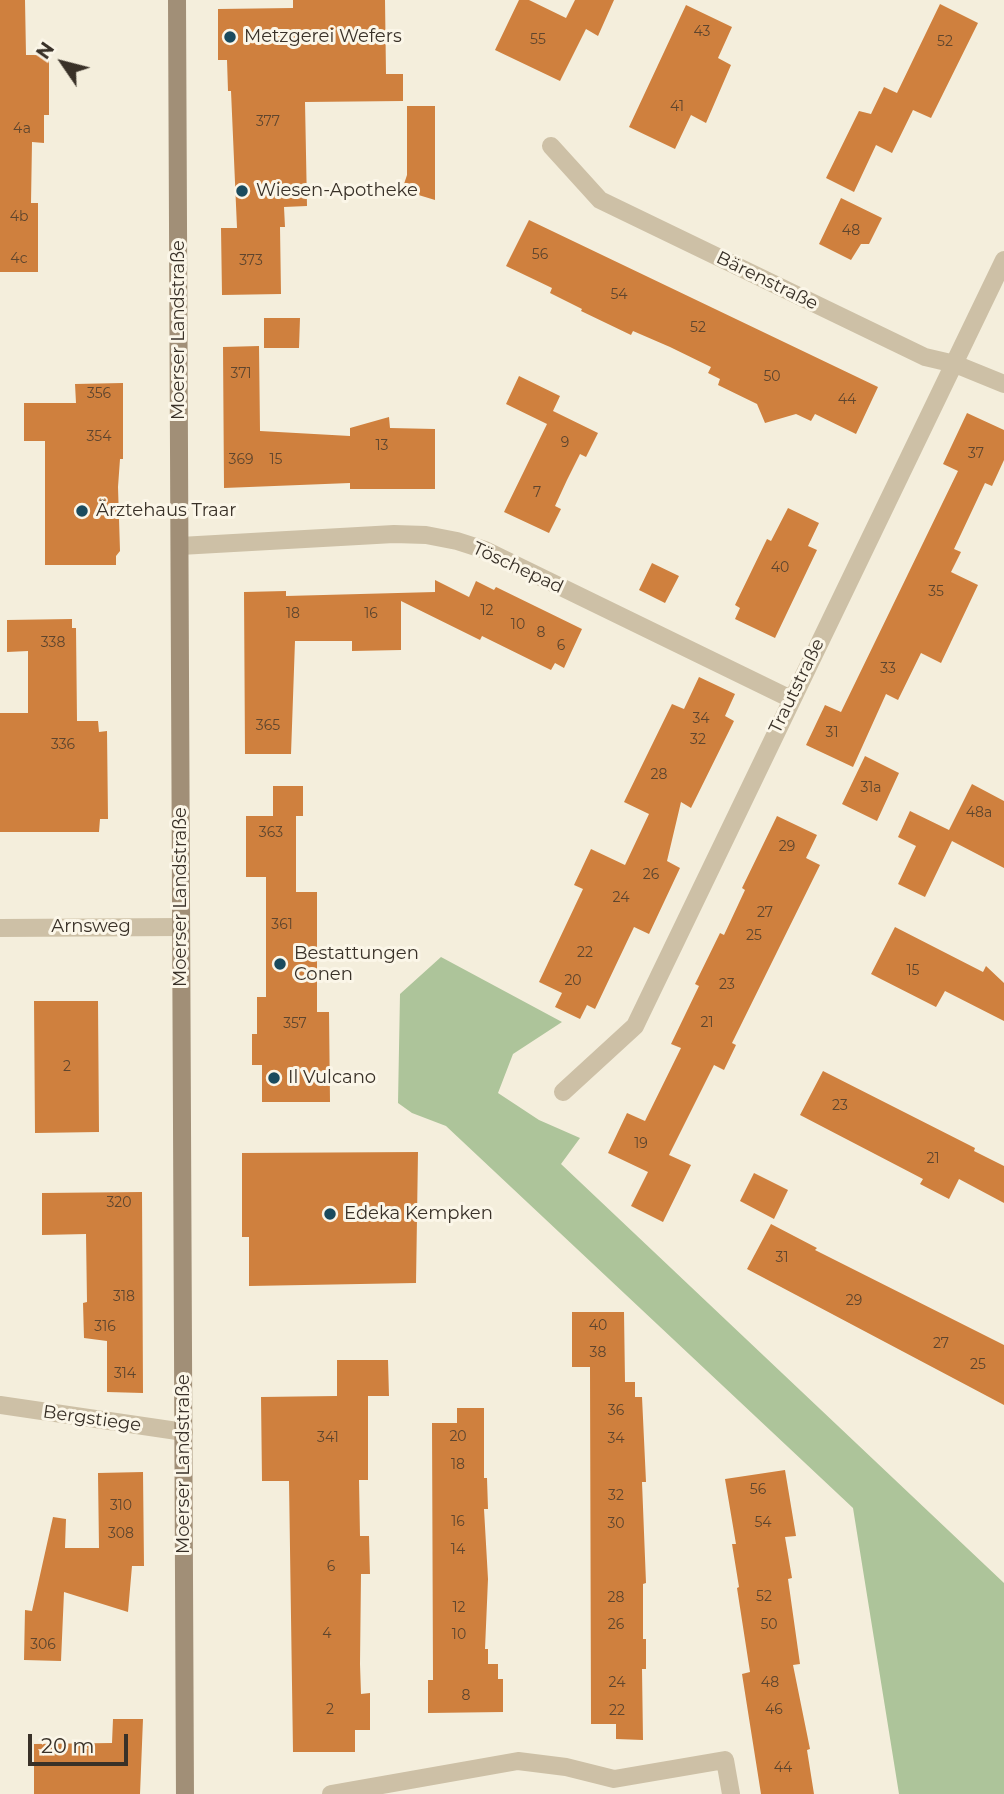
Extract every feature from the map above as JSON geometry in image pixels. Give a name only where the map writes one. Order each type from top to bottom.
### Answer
[{"type":"main road","name":"Moerser Landstraße","points":[[177,0],[185,1794]]},
{"type":"street","name":"Bärenstraße","points":[[551,146],[600,200],[925,357],[955,364],[1004,384]]},
{"type":"street","name":"Trautstraße","points":[[564,1092],[635,1026],[1004,260]]},
{"type":"street","name":"Töschepad","points":[[180,546],[394,534],[426,535],[457,541],[485,550],[791,699]]},
{"type":"street","name":"Arnsweg","points":[[0,928],[181,927]]},
{"type":"street","name":"Bergstiege","points":[[0,1405],[184,1432]]},
{"type":"street","points":[[331,1794],[517,1761],[566,1768],[615,1786],[725,1760],[731,1794]]},
{"type":"green space","points":[[441,957],[562,1022],[513,1054],[498,1093],[539,1120],[580,1138],[561,1164],[1004,1583],[1004,1794],[899,1794],[853,1508],[446,1126],[412,1113],[398,1103],[400,994]]},
{"type":"building","points":[[0,0],[25,0],[26,55],[49,55],[49,115],[44,115],[44,143],[32,142],[31,203],[38,203],[38,272],[0,272]]},
{"type":"building","points":[[293,0],[385,0],[386,74],[403,74],[403,101],[305,102],[307,206],[284,207],[285,227],[280,227],[281,294],[222,295],[221,228],[237,228],[231,91],[228,91],[227,60],[218,60],[218,9],[293,8]]},
{"type":"building","points":[[519,0],[529,0],[566,18],[575,0],[614,0],[598,36],[586,29],[560,81],[495,50]]},
{"type":"building","points":[[940,4],[978,23],[931,118],[913,110],[892,153],[876,145],[854,192],[826,178],[859,111],[871,114],[884,87],[897,93]]},
{"type":"building","points":[[686,5],[732,27],[718,58],[731,65],[706,123],[691,115],[675,149],[629,127]]},
{"type":"building","points":[[407,106],[435,106],[435,200],[402,190],[407,175]]},
{"type":"building","points":[[841,198],[882,218],[869,244],[861,244],[851,260],[819,244]]},
{"type":"building","points":[[529,220],[878,387],[856,434],[815,414],[811,421],[796,414],[765,423],[757,404],[718,385],[720,379],[708,373],[711,367],[633,331],[631,335],[581,311],[582,309],[550,293],[552,288],[506,266]]},
{"type":"building","points":[[264,318],[300,318],[299,348],[264,348]]},
{"type":"building","points":[[259,346],[260,431],[350,436],[350,428],[389,417],[390,428],[435,429],[435,489],[350,489],[350,483],[224,488],[223,347]]},
{"type":"building","points":[[519,376],[560,396],[553,411],[598,433],[586,457],[580,454],[567,480],[555,506],[561,509],[549,533],[504,512],[547,424],[506,404]]},
{"type":"building","points":[[123,383],[123,459],[120,459],[118,487],[120,551],[116,556],[116,565],[45,565],[45,441],[24,441],[24,403],[76,403],[75,384]]},
{"type":"building","points":[[967,413],[1004,430],[1004,460],[992,486],[985,483],[954,549],[961,552],[951,572],[978,585],[941,663],[921,653],[898,700],[886,694],[853,767],[806,745],[825,705],[841,712],[958,471],[943,464]]},
{"type":"building","points":[[788,508],[819,523],[808,546],[817,550],[775,638],[735,619],[740,608],[735,605],[767,539],[771,541]]},
{"type":"building","points":[[652,563],[679,576],[665,603],[639,590]]},
{"type":"building","points":[[435,580],[469,597],[476,581],[494,590],[496,587],[582,629],[564,668],[555,663],[551,670],[482,636],[480,640],[401,601],[401,650],[352,651],[352,641],[295,641],[291,754],[245,754],[244,592],[286,591],[286,596],[435,592]]},
{"type":"building","points":[[72,619],[72,628],[76,628],[77,721],[98,721],[99,732],[107,731],[108,819],[100,819],[99,832],[0,832],[0,713],[28,713],[28,651],[7,652],[7,620]]},
{"type":"building","points":[[699,677],[735,694],[725,716],[734,721],[691,808],[681,802],[667,861],[680,868],[649,934],[634,927],[595,1009],[587,1005],[580,1019],[555,1007],[562,993],[539,982],[583,889],[574,885],[591,849],[625,865],[649,814],[624,802],[672,704],[684,709]]},
{"type":"building","points":[[865,756],[899,773],[877,821],[842,804]]},
{"type":"building","points":[[972,784],[1004,801],[1004,868],[952,841],[925,897],[898,884],[916,846],[898,837],[910,811],[949,830]]},
{"type":"building","points":[[273,786],[303,786],[303,816],[296,816],[296,892],[317,892],[317,1012],[329,1012],[330,1102],[262,1102],[262,1065],[252,1065],[252,1034],[257,1034],[257,997],[266,997],[266,877],[246,877],[246,816],[273,816]]},
{"type":"building","points":[[777,816],[817,835],[806,858],[820,865],[732,1043],[736,1045],[724,1070],[714,1065],[669,1155],[691,1165],[663,1222],[631,1206],[648,1172],[608,1153],[627,1113],[645,1121],[681,1048],[671,1044],[699,986],[695,984],[720,933],[724,935],[745,890],[742,888]]},
{"type":"building","points":[[895,927],[983,972],[986,966],[1004,983],[1004,1021],[945,991],[936,1007],[871,974]]},
{"type":"building","points":[[34,1001],[98,1001],[99,1132],[35,1133]]},
{"type":"building","points":[[823,1071],[975,1148],[974,1151],[1004,1166],[1004,1203],[959,1179],[949,1199],[920,1184],[923,1179],[800,1115]]},
{"type":"building","name":"Edeka Kempken","points":[[418,1152],[416,1283],[249,1286],[249,1237],[242,1237],[242,1153]]},
{"type":"building","points":[[754,1173],[788,1190],[774,1219],[740,1201]]},
{"type":"building","points":[[142,1192],[143,1393],[107,1392],[107,1341],[84,1338],[83,1303],[87,1302],[86,1234],[42,1235],[42,1193]]},
{"type":"building","points":[[771,1224],[817,1248],[815,1250],[1004,1345],[1004,1405],[747,1269]]},
{"type":"building","points":[[572,1312],[624,1312],[625,1382],[635,1382],[635,1397],[642,1397],[646,1482],[642,1482],[646,1583],[643,1584],[646,1669],[642,1669],[643,1740],[616,1739],[616,1724],[591,1724],[590,1367],[572,1367]]},
{"type":"building","points":[[337,1360],[388,1360],[389,1396],[368,1396],[368,1480],[359,1480],[360,1536],[369,1536],[370,1574],[361,1574],[360,1664],[361,1694],[370,1693],[370,1730],[355,1730],[355,1752],[293,1752],[289,1481],[262,1481],[261,1397],[337,1396]]},
{"type":"building","points":[[457,1408],[484,1408],[484,1478],[487,1478],[488,1509],[484,1509],[488,1579],[485,1649],[488,1649],[488,1664],[498,1664],[498,1679],[503,1679],[503,1712],[428,1713],[428,1680],[433,1680],[432,1423],[457,1423]]},
{"type":"building","points":[[785,1470],[796,1536],[785,1537],[792,1578],[788,1579],[800,1664],[793,1665],[810,1749],[807,1750],[814,1794],[761,1794],[742,1674],[750,1672],[732,1544],[736,1544],[725,1479]]},
{"type":"building","points":[[143,1472],[144,1566],[132,1566],[128,1612],[64,1592],[61,1661],[24,1660],[25,1610],[32,1611],[53,1517],[66,1519],[65,1548],[99,1548],[98,1473]]},
{"type":"building","points":[[113,1719],[143,1719],[140,1794],[34,1794],[34,1744],[112,1743]]},
{"type":"place","name":"Metzgerei Wefers","points":[[230,37]]},
{"type":"place","name":"Wiesen-Apotheke","points":[[242,191]]},
{"type":"place","name":"Ärztehaus Traar","points":[[82,511]]},
{"type":"place","name":"Bestattungen Conen","points":[[280,964]]},
{"type":"place","name":"Il Vulcano","points":[[274,1078]]},
{"type":"place","name":"Edeka Kempken","points":[[330,1214]]}]
